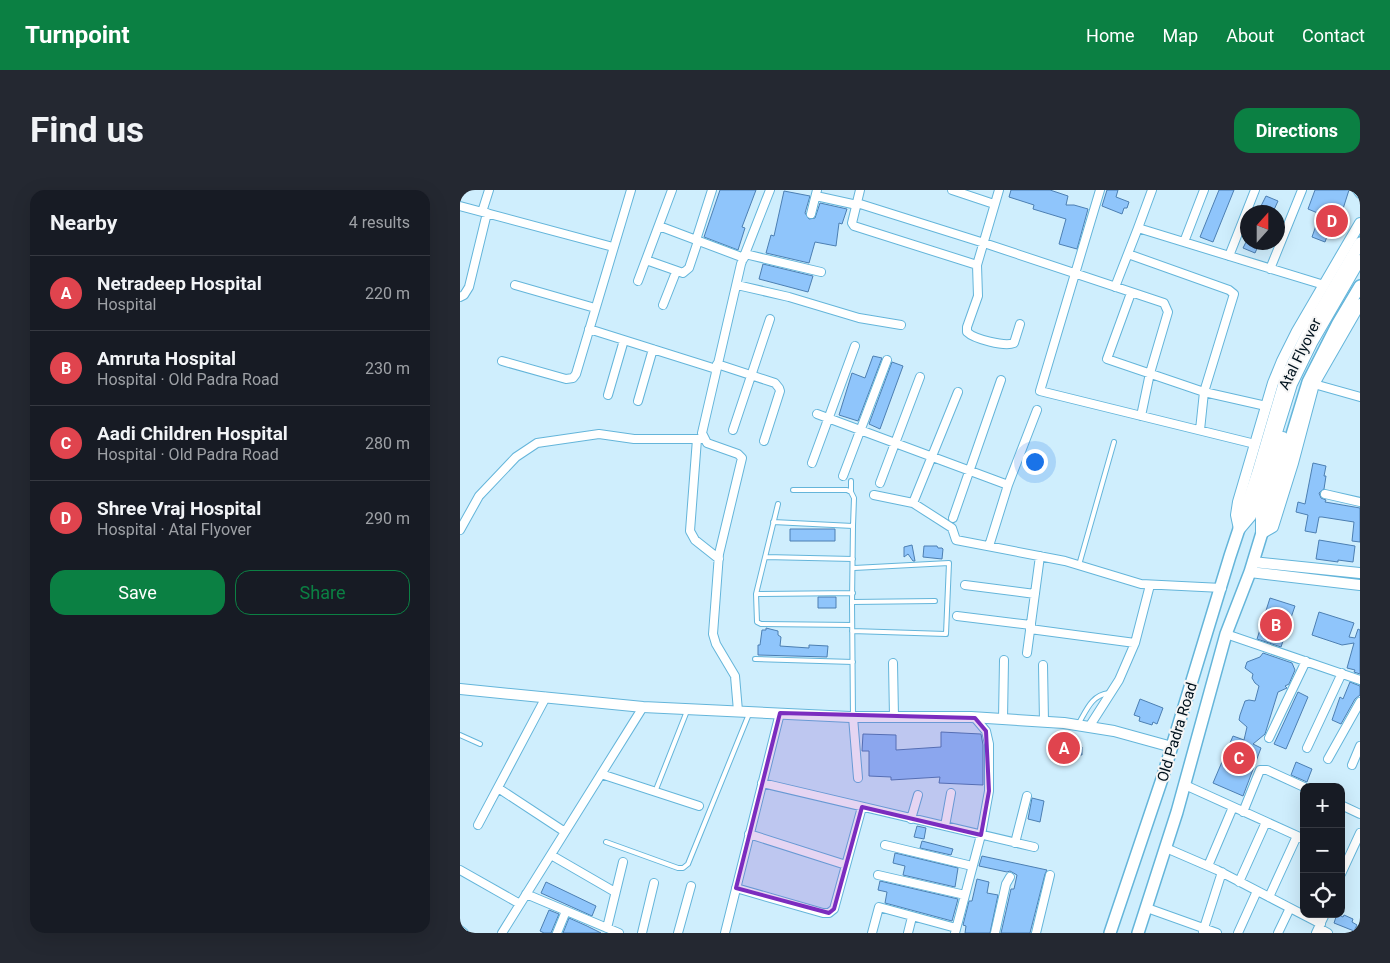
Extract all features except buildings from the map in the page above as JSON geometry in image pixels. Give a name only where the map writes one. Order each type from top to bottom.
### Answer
[{"type":"main road","name":"Atal Flyover","points":[[1239,529],[1286,377],[1310,330],[1360,244]]},
{"type":"main road","name":"Atal Flyover","points":[[1261,534],[1308,382],[1338,323],[1360,286]]},
{"type":"main road","name":"Old Padra Road","points":[[1110,933],[1172,747],[1239,529]]},
{"type":"main road","name":"Old Padra Road","points":[[1138,933],[1185,785],[1226,634],[1261,534]]},
{"type":"street","points":[[460,297],[464,295],[469,287],[489,190]]},
{"type":"street","points":[[502,361],[570,379],[576,374],[631,190]]},
{"type":"street","points":[[638,282],[672,190]]},
{"type":"street","points":[[646,260],[676,272],[683,273],[689,268],[712,190]]},
{"type":"street","points":[[719,559],[695,540],[690,531],[700,439],[716,366],[744,256],[770,190]]},
{"type":"street","points":[[860,190],[852,223],[854,226],[977,265]]},
{"type":"street","points":[[952,190],[994,204]]},
{"type":"street","points":[[1000,190],[994,204],[977,265],[978,296],[967,332],[974,336],[1006,345],[1014,343],[1020,324]]},
{"type":"street","points":[[1100,190],[1040,391],[1255,444]]},
{"type":"street","points":[[1115,287],[1152,190]]},
{"type":"street","points":[[1184,242],[1204,190]]},
{"type":"street","points":[[1229,256],[1254,190]]},
{"type":"street","points":[[1270,269],[1302,190]]},
{"type":"street","points":[[1357,190],[1360,194]]},
{"type":"street","points":[[811,214],[817,193],[984,243],[1164,304],[1168,312],[1150,373],[1141,416]]},
{"type":"street","points":[[460,206],[613,247]]},
{"type":"street","points":[[1239,529],[1236,515],[1238,502],[1266,406],[1282,361],[1297,331],[1360,223]]},
{"type":"street","points":[[659,226],[744,256],[820,272]]},
{"type":"street","points":[[1138,228],[1324,285]]},
{"type":"street","points":[[1128,254],[1230,290],[1234,294],[1204,392],[1200,430]]},
{"type":"street","points":[[1239,529],[1252,516],[1300,365],[1360,260]]},
{"type":"street","points":[[1360,271],[1305,368],[1298,386],[1260,515],[1261,534],[1273,527],[1293,463],[1314,384],[1360,304]]},
{"type":"street","points":[[663,305],[676,272]]},
{"type":"street","points":[[515,285],[595,308]]},
{"type":"street","points":[[737,285],[789,297],[859,318],[900,325]]},
{"type":"street","points":[[1131,292],[1107,359],[1204,392],[1266,406]]},
{"type":"street","points":[[733,430],[770,319]]},
{"type":"street","points":[[589,329],[775,383],[780,388],[780,391],[764,441]]},
{"type":"street","points":[[608,395],[624,340]]},
{"type":"street","points":[[812,463],[856,346]]},
{"type":"street","points":[[638,401],[653,349]]},
{"type":"street","points":[[843,476],[888,360]]},
{"type":"street","points":[[880,483],[920,377]]},
{"type":"street","points":[[953,518],[1001,380]]},
{"type":"street","points":[[1314,384],[1360,397]]},
{"type":"street","points":[[914,504],[958,392]]},
{"type":"street","points":[[989,546],[1008,485],[1037,410]]},
{"type":"street","points":[[817,414],[1008,485]]},
{"type":"street","points":[[460,530],[479,496],[516,457],[537,443],[599,434],[634,439],[700,439],[711,445],[738,454],[742,458],[719,559],[713,634],[716,644],[735,676],[738,711]]},
{"type":"street","points":[[1325,494],[1360,502]]},
{"type":"street","points":[[874,495],[914,504],[952,528],[956,540],[1040,556],[1141,584],[1222,588]]},
{"type":"street","points":[[1027,653],[1040,556]]},
{"type":"street","points":[[1251,567],[1360,573]]},
{"type":"street","points":[[1251,567],[1360,585]]},
{"type":"street","points":[[1089,727],[1118,680],[1135,644],[1150,584]]},
{"type":"street","points":[[965,585],[1035,594]]},
{"type":"street","points":[[957,616],[1135,644]]},
{"type":"street","points":[[1226,634],[1360,680]]},
{"type":"street","points":[[1003,719],[1004,660]]},
{"type":"street","points":[[1269,738],[1306,661]]},
{"type":"street","points":[[893,663],[894,717]]},
{"type":"street","points":[[1043,665],[1044,722]]},
{"type":"street","points":[[1306,748],[1342,673]]},
{"type":"street","points":[[460,689],[687,709],[853,717],[975,718],[1044,722],[1114,731],[1172,747]]},
{"type":"street","points":[[478,825],[546,697]]},
{"type":"street","points":[[1328,759],[1360,702]]},
{"type":"street","points":[[502,933],[643,706]]},
{"type":"street","points":[[727,932],[749,834],[780,713]]},
{"type":"street","points":[[853,717],[858,778]]},
{"type":"street","points":[[872,933],[879,907],[955,930],[981,835],[989,791],[989,744],[986,731],[975,718]]},
{"type":"street","points":[[1352,765],[1360,746]]},
{"type":"street","points":[[1243,812],[1259,772],[1263,769],[1300,786]]},
{"type":"street","points":[[601,774],[698,806]]},
{"type":"street","points":[[762,783],[1034,847]]},
{"type":"street","points":[[1185,785],[1300,838],[1268,897]]},
{"type":"street","points":[[498,788],[565,832]]},
{"type":"street","points":[[945,826],[951,794]]},
{"type":"street","points":[[911,818],[918,796]]},
{"type":"street","points":[[1015,843],[1027,796]]},
{"type":"street","points":[[736,888],[823,913],[829,913],[834,909],[862,807]]},
{"type":"street","points":[[1208,866],[1233,807]]},
{"type":"street","points":[[1345,807],[1360,814]]},
{"type":"street","points":[[1239,882],[1266,822]]},
{"type":"street","points":[[1345,856],[1360,833]]},
{"type":"street","points":[[749,834],[846,865]]},
{"type":"street","points":[[885,844],[972,866]]},
{"type":"street","points":[[1166,848],[1222,872],[1300,913]]},
{"type":"street","points":[[551,855],[615,892]]},
{"type":"street","points":[[607,928],[623,862]]},
{"type":"street","points":[[460,870],[520,904]]},
{"type":"street","points":[[1203,931],[1222,872]]},
{"type":"street","points":[[878,875],[965,895]]},
{"type":"street","points":[[1036,933],[1050,875]]},
{"type":"street","points":[[995,933],[1006,884],[1010,877]]},
{"type":"street","points":[[642,933],[654,883]]},
{"type":"street","points":[[678,933],[691,886]]},
{"type":"street","points":[[1238,933],[1257,891]]},
{"type":"street","points":[[526,894],[619,933]]},
{"type":"street","points":[[1147,908],[1203,931],[1218,933]]},
{"type":"street","points":[[1278,933],[1290,908]]},
{"type":"street","points":[[557,933],[566,911]]},
{"type":"street","points":[[908,933],[912,917]]},
{"type":"street","points":[[1306,918],[1328,933]]},
{"type":"street","points":[[460,930],[464,933]]},
{"type":"lane","points":[[1079,566],[1114,442]]},
{"type":"lane","points":[[851,481],[851,492],[854,498],[852,559],[854,568],[852,602],[853,717]]},
{"type":"lane","points":[[793,490],[847,490],[851,492]]},
{"type":"lane","points":[[778,504],[756,594],[757,622],[761,624],[852,625]]},
{"type":"lane","points":[[773,522],[854,526]]},
{"type":"lane","points":[[765,557],[852,559]]},
{"type":"lane","points":[[852,631],[946,634],[950,563],[854,568]]},
{"type":"lane","points":[[756,594],[853,593]]},
{"type":"lane","points":[[852,602],[936,602]]},
{"type":"lane","points":[[755,659],[853,662]]},
{"type":"lane","points":[[1078,725],[1093,700],[1100,694],[1110,693]]},
{"type":"lane","points":[[655,792],[687,709]]},
{"type":"lane","points":[[606,842],[678,868],[683,868],[688,864],[750,712]]},
{"type":"lane","points":[[460,736],[480,744]]},
{"type":"highlighted area","points":[[780,713],[975,718],[986,731],[989,791],[981,835],[862,807],[834,909],[829,913],[736,888]]},
{"type":"place","name":"Shree Vraj Hospital","points":[[1332,221]]},
{"type":"place","name":"Amruta Hospital","points":[[1276,625]]},
{"type":"place","name":"Netradeep Hospital","points":[[1064,748]]},
{"type":"place","name":"Aadi Children Hospital","points":[[1239,758]]}]
